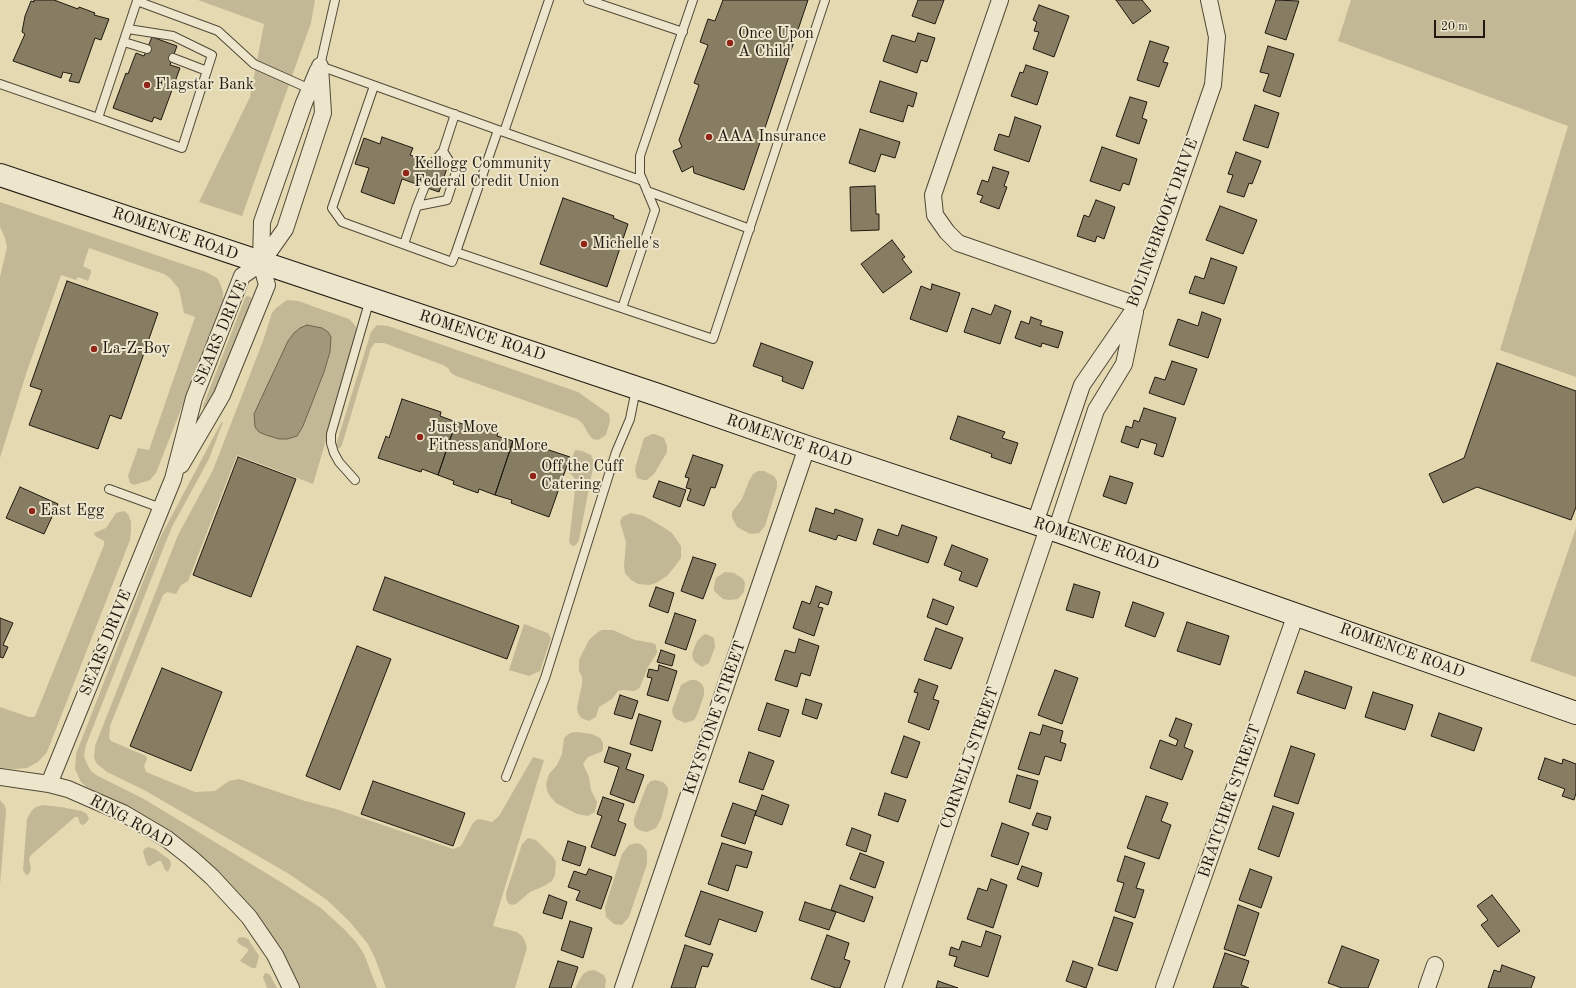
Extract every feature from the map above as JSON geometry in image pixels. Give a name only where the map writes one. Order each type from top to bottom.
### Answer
[{"type":"street","points":[[1000,0],[933,195],[935,215],[946,232],[958,243],[1137,305],[1124,364],[1096,410],[1046,527]]},
{"type":"street","name":"BOLINGBROOK DRIVE","points":[[1046,527],[1082,385],[1137,305],[1213,85],[1217,37],[1209,0]]},
{"type":"street","points":[[261,263],[262,222],[310,89],[320,66]]},
{"type":"street","points":[[261,263],[285,229],[323,113],[320,66]]},
{"type":"street","name":"ROMENCE ROAD","points":[[0,175],[1046,527],[1576,713]]},
{"type":"street","name":"SEARS DRIVE","points":[[49,784],[173,479],[194,398],[236,290],[242,276],[261,263],[267,285],[229,380],[214,412],[173,479]]},
{"type":"street","name":"KEYSTONE STREET","points":[[623,988],[807,447]]},
{"type":"street","name":"CORNELL STREET","points":[[893,988],[1046,527]]},
{"type":"street","name":"BRATCHER STREET","points":[[1164,988],[1296,614]]},
{"type":"street","name":"RING ROAD","points":[[0,777],[49,784],[86,796],[123,813],[158,833],[191,858],[222,887],[257,927],[275,955],[291,988]]},
{"type":"street","points":[[1427,988],[1435,965]]},
{"type":"lane","points":[[335,0],[320,66],[643,181]]},
{"type":"lane","points":[[374,86],[332,208],[342,222],[452,262],[550,0]]},
{"type":"lane","points":[[588,0],[683,32]]},
{"type":"lane","points":[[622,308],[655,210],[640,174],[640,156],[694,0]]},
{"type":"lane","points":[[456,252],[713,339],[825,0]]},
{"type":"lane","points":[[98,118],[138,1],[218,31],[254,64],[310,89]]},
{"type":"lane","points":[[0,84],[182,148],[212,55],[172,36],[128,29]]},
{"type":"lane","points":[[124,42],[147,50]]},
{"type":"lane","points":[[173,58],[207,71]]},
{"type":"lane","points":[[433,163],[443,151],[455,114]]},
{"type":"lane","points":[[418,206],[447,200],[456,172],[443,151]]},
{"type":"lane","points":[[404,244],[424,186]]},
{"type":"lane","points":[[647,191],[750,229]]},
{"type":"lane","points":[[355,480],[334,453],[331,443],[331,434],[370,299]]},
{"type":"lane","points":[[506,777],[545,678],[616,452],[630,419],[636,388]]},
{"type":"lane","points":[[109,489],[161,508]]},
{"type":"shaded area","points":[[198,0],[315,0],[311,23],[242,216],[199,202],[250,97],[264,24]]},
{"type":"shaded area","points":[[1351,0],[1576,0],[1576,377],[1500,350],[1568,126],[1338,41]]},
{"type":"shaded area","points":[[0,202],[206,272],[217,278],[220,283],[223,292],[223,302],[156,473],[150,480],[134,485],[130,483],[128,476],[138,448],[149,450],[195,317],[184,313],[179,289],[170,278],[164,274],[89,248],[83,266],[91,270],[88,281],[78,277],[76,280],[61,275],[26,374],[0,458],[0,277],[7,247],[0,227]]},
{"type":"shaded area","points":[[247,296],[251,297],[251,301],[208,407],[204,409],[203,406]]},
{"type":"shaded area","points":[[287,300],[298,301],[349,319],[355,325],[357,330],[356,340],[313,484],[237,455],[188,581],[181,585],[176,594],[167,592],[163,595],[110,726],[109,738],[111,741],[146,756],[147,759],[144,766],[146,772],[195,792],[215,791],[229,781],[239,779],[305,801],[336,809],[453,849],[461,846],[476,820],[480,819],[492,822],[499,816],[533,757],[544,760],[493,926],[517,932],[525,941],[527,948],[515,988],[386,988],[368,944],[349,921],[327,900],[289,874],[144,790],[107,772],[97,764],[94,758],[95,746],[178,535],[213,470],[263,341],[272,313]]},
{"type":"shaded area","points":[[307,325],[322,328],[328,332],[331,337],[330,352],[324,372],[303,426],[297,436],[287,439],[279,439],[266,435],[259,432],[255,427],[254,414],[288,341],[294,333]]},
{"type":"shaded area","points":[[377,325],[388,326],[578,392],[609,414],[610,421],[606,435],[598,440],[593,439],[583,424],[577,419],[456,376],[443,365],[384,343],[375,343],[371,348],[342,445],[340,448],[337,448],[336,445],[371,332]]},
{"type":"shaded area","points":[[223,422],[209,459],[172,527],[86,745],[84,756],[91,771],[96,775],[144,799],[321,908],[356,942],[364,954],[377,988],[300,988],[290,966],[267,928],[223,876],[187,844],[88,788],[81,782],[75,769],[76,754],[160,538],[221,423]]},
{"type":"shaded area","points":[[652,434],[664,438],[667,446],[667,452],[654,474],[647,480],[643,480],[637,478],[635,470],[644,438]]},
{"type":"shaded area","points":[[575,450],[591,455],[594,462],[579,540],[576,545],[573,546],[569,542],[576,481],[567,471]]},
{"type":"shaded area","points":[[758,471],[764,471],[774,476],[777,481],[777,487],[765,526],[759,533],[750,534],[737,527],[732,517],[732,512],[742,499],[753,474]]},
{"type":"shaded area","points":[[124,511],[128,514],[131,522],[130,540],[47,752],[38,762],[27,768],[0,768],[0,707],[29,717],[34,717],[36,714],[104,545],[104,541],[95,536],[94,533],[106,528],[116,513]]},
{"type":"shaded area","points":[[631,513],[644,516],[663,527],[672,533],[681,546],[681,558],[667,576],[656,583],[649,585],[638,584],[631,580],[625,573],[624,566],[626,542],[620,522],[622,517]]},
{"type":"shaded area","points":[[1576,528],[1576,677],[1530,661]]},
{"type":"shaded area","points":[[725,572],[734,573],[743,579],[745,583],[744,592],[738,599],[723,599],[714,591],[716,578]]},
{"type":"shaded area","points":[[524,624],[548,633],[551,638],[540,671],[529,676],[509,670]]},
{"type":"shaded area","points":[[602,630],[613,630],[635,640],[653,643],[656,645],[657,653],[648,667],[640,687],[637,690],[618,691],[612,699],[599,707],[596,717],[589,721],[581,718],[577,707],[582,684],[582,677],[579,671],[579,660],[589,640]]},
{"type":"shaded area","points":[[706,634],[714,638],[715,647],[709,663],[702,667],[695,662],[692,654],[697,641]]},
{"type":"shaded area","points":[[690,680],[696,680],[701,683],[704,688],[704,695],[694,720],[685,723],[676,719],[672,710],[681,685]]},
{"type":"shaded area","points":[[576,732],[592,734],[600,738],[603,743],[603,750],[588,757],[583,764],[589,777],[591,790],[597,802],[595,812],[588,816],[577,814],[556,803],[549,795],[546,784],[549,774],[557,765],[562,754],[564,738],[570,733]]},
{"type":"shaded area","points":[[655,780],[663,782],[666,785],[668,788],[668,793],[661,819],[656,828],[647,832],[642,831],[637,829],[634,825],[634,819],[647,785],[651,781]]},
{"type":"shaded area","points":[[0,800],[5,806],[6,811],[0,885]]},
{"type":"shaded area","points":[[42,805],[82,811],[87,814],[89,819],[83,825],[80,824],[78,817],[75,817],[31,855],[29,859],[31,869],[29,874],[26,875],[23,870],[27,819],[32,810]]},
{"type":"shaded area","points":[[528,838],[536,840],[553,857],[556,862],[555,875],[552,881],[530,892],[516,904],[512,905],[508,903],[506,893],[522,844]]},
{"type":"shaded area","points":[[637,843],[642,845],[647,851],[647,864],[629,917],[622,925],[614,924],[606,917],[605,907],[622,854],[629,845]]},
{"type":"shaded area","points":[[148,847],[155,849],[170,860],[171,865],[168,872],[165,870],[161,861],[158,861],[150,866],[147,865],[143,852],[144,849]]},
{"type":"shaded area","points":[[243,937],[248,939],[259,956],[256,968],[252,968],[240,961],[248,951],[248,949],[239,944],[237,941],[238,938]]},
{"type":"shaded area","points":[[594,970],[604,975],[606,980],[605,988],[575,988],[583,974]]},
{"type":"shaded area","points":[[265,973],[270,975],[277,988],[267,988],[263,977]]},
{"type":"building","points":[[34,0],[54,0],[78,9],[79,7],[95,13],[94,15],[109,19],[101,40],[95,38],[79,83],[69,81],[72,74],[63,72],[61,78],[13,61],[25,34],[22,32],[25,16],[31,1],[34,2]]},
{"type":"building","points":[[723,0],[808,0],[744,190],[694,173],[693,166],[682,172],[673,151],[682,147],[679,140],[699,85],[694,83],[708,45],[700,42],[708,19],[715,21]]},
{"type":"building","points":[[918,0],[944,0],[935,24],[912,16]]},
{"type":"building","points":[[1116,0],[1142,0],[1151,11],[1133,24]]},
{"type":"building","points":[[1276,0],[1299,1],[1286,40],[1265,33]]},
{"type":"building","points":[[1039,5],[1069,16],[1054,57],[1033,49],[1039,32],[1034,31],[1037,22],[1033,20]]},
{"type":"building","points":[[918,33],[935,38],[927,62],[921,60],[917,73],[883,61],[892,35],[915,42]]},
{"type":"building","points":[[152,37],[177,46],[170,65],[180,68],[161,120],[154,117],[152,122],[113,108],[126,73],[128,74],[136,53],[144,56]]},
{"type":"building","points":[[1150,41],[1169,47],[1163,62],[1168,63],[1159,87],[1137,80]]},
{"type":"building","points":[[1268,46],[1294,54],[1280,97],[1263,91],[1269,74],[1260,72]]},
{"type":"building","points":[[1026,65],[1048,72],[1037,105],[1011,96],[1020,72],[1023,73]]},
{"type":"building","points":[[880,81],[917,93],[913,107],[908,105],[903,122],[870,112]]},
{"type":"building","points":[[1130,97],[1147,102],[1142,118],[1147,120],[1139,144],[1116,136]]},
{"type":"building","points":[[1255,105],[1279,113],[1268,148],[1243,140]]},
{"type":"building","points":[[1015,117],[1041,126],[1029,162],[994,150],[999,134],[1009,137]]},
{"type":"building","points":[[860,129],[900,142],[895,158],[881,154],[875,172],[849,163]]},
{"type":"building","name":"Kellogg Community Federal Credit Union","points":[[382,137],[413,148],[410,155],[447,168],[439,192],[402,179],[394,204],[361,192],[369,168],[355,164],[364,138],[380,144]]},
{"type":"building","points":[[1102,147],[1137,159],[1129,185],[1123,183],[1120,191],[1090,181]]},
{"type":"building","points":[[1236,152],[1261,161],[1252,184],[1249,183],[1244,197],[1227,192],[1233,175],[1228,174]]},
{"type":"building","points":[[993,167],[1009,172],[1004,186],[1007,187],[999,209],[980,202],[983,196],[977,194],[982,180],[988,182]]},
{"type":"building","points":[[875,186],[876,214],[879,214],[879,230],[851,231],[850,187]]},
{"type":"building","name":"Michelle's","points":[[563,198],[614,216],[613,218],[628,224],[607,287],[540,264]]},
{"type":"building","points":[[1096,200],[1115,207],[1104,239],[1097,236],[1095,242],[1077,236],[1084,215],[1089,217]]},
{"type":"building","points":[[1220,206],[1257,220],[1243,254],[1206,240]]},
{"type":"building","points":[[892,240],[905,257],[902,259],[912,272],[883,293],[861,264]]},
{"type":"building","points":[[1211,258],[1237,267],[1224,304],[1189,293],[1195,276],[1204,279]]},
{"type":"building","name":"La-Z-Boy","points":[[67,281],[158,313],[121,419],[110,415],[98,449],[29,425],[42,390],[30,386]]},
{"type":"building","points":[[932,284],[960,293],[947,332],[910,319],[921,286],[931,290]]},
{"type":"building","points":[[995,305],[1011,311],[1000,344],[964,332],[972,308],[991,315]]},
{"type":"building","points":[[1202,312],[1221,319],[1208,358],[1169,345],[1178,319],[1198,326]]},
{"type":"building","points":[[1031,317],[1042,321],[1040,325],[1063,332],[1058,348],[1042,343],[1041,347],[1015,338],[1021,321],[1029,324]]},
{"type":"building","points":[[761,343],[813,362],[803,389],[782,381],[783,377],[753,366]]},
{"type":"building","points":[[1172,361],[1197,369],[1184,405],[1149,393],[1155,377],[1165,380]]},
{"type":"building","points":[[1497,363],[1576,391],[1576,507],[1571,520],[1477,487],[1443,503],[1429,474],[1464,458]]},
{"type":"building","name":"Just Move Fitness and More","points":[[402,399],[441,412],[440,416],[456,422],[438,475],[422,469],[421,472],[378,458],[386,436],[389,438]]},
{"type":"building","points":[[1144,408],[1176,418],[1163,457],[1154,454],[1157,444],[1141,439],[1138,448],[1121,442],[1126,426],[1132,428],[1134,420],[1139,422]]},
{"type":"building","points":[[958,416],[1005,432],[1002,438],[1018,443],[1011,464],[991,457],[992,454],[950,439]]},
{"type":"building","points":[[456,422],[473,427],[474,424],[498,432],[497,436],[513,441],[495,495],[479,489],[478,493],[453,484],[454,481],[438,475]]},
{"type":"building","name":"Off the Cuff Catering","points":[[513,441],[530,447],[531,444],[570,457],[549,517],[511,503],[512,500],[495,495]]},
{"type":"building","points":[[693,455],[723,465],[715,488],[711,487],[704,506],[687,500],[691,489],[686,488],[689,478],[685,477]]},
{"type":"building","points":[[238,457],[296,479],[251,597],[193,575]]},
{"type":"building","points":[[1110,476],[1133,483],[1126,504],[1103,496]]},
{"type":"building","points":[[659,481],[686,490],[680,507],[653,497]]},
{"type":"building","name":"East Egg","points":[[20,487],[58,504],[44,534],[6,518]]},
{"type":"building","points":[[816,508],[834,514],[835,509],[863,519],[856,541],[838,535],[836,540],[809,531]]},
{"type":"building","points":[[902,525],[937,537],[928,563],[873,544],[878,529],[898,536]]},
{"type":"building","points":[[952,545],[988,559],[977,587],[959,580],[962,572],[944,565]]},
{"type":"building","points":[[693,557],[716,564],[703,599],[681,591]]},
{"type":"building","points":[[385,577],[519,626],[507,659],[373,610]]},
{"type":"building","points":[[1074,584],[1100,592],[1093,618],[1066,610]]},
{"type":"building","points":[[816,586],[832,592],[828,605],[820,602],[818,607],[823,608],[814,636],[793,628],[802,601],[810,604]]},
{"type":"building","points":[[656,587],[674,593],[668,613],[649,606]]},
{"type":"building","points":[[933,599],[954,607],[947,625],[927,617]]},
{"type":"building","points":[[1133,602],[1164,613],[1155,637],[1125,626]]},
{"type":"building","points":[[675,613],[696,620],[686,650],[665,643]]},
{"type":"building","points":[[0,618],[13,623],[3,645],[8,647],[3,658],[0,657]]},
{"type":"building","points":[[1187,622],[1229,636],[1220,665],[1177,651]]},
{"type":"building","points":[[936,628],[963,638],[951,669],[924,660]]},
{"type":"building","points":[[799,639],[819,646],[810,676],[801,673],[797,687],[775,680],[785,650],[795,653]]},
{"type":"building","points":[[357,646],[391,659],[340,790],[306,776]]},
{"type":"building","points":[[661,650],[675,655],[672,666],[657,662]]},
{"type":"building","points":[[659,665],[677,671],[668,701],[647,695],[652,678],[647,677],[649,669],[658,671]]},
{"type":"building","points":[[162,668],[222,692],[191,771],[130,746]]},
{"type":"building","points":[[1055,670],[1078,678],[1062,724],[1038,715]]},
{"type":"building","points":[[1305,671],[1352,687],[1345,709],[1297,693]]},
{"type":"building","points":[[919,679],[938,686],[933,699],[939,701],[929,730],[908,722],[918,693],[914,692]]},
{"type":"building","points":[[1373,692],[1413,705],[1405,730],[1365,717]]},
{"type":"building","points":[[620,695],[638,701],[632,719],[614,714]]},
{"type":"building","points":[[806,699],[822,704],[817,719],[802,714]]},
{"type":"building","points":[[767,703],[789,710],[780,737],[758,730]]},
{"type":"building","points":[[1439,713],[1482,728],[1474,751],[1431,736]]},
{"type":"building","points":[[639,714],[661,721],[652,751],[630,744]]},
{"type":"building","points":[[1176,718],[1192,724],[1184,747],[1193,751],[1182,780],[1150,768],[1160,740],[1176,746],[1178,740],[1169,736]]},
{"type":"building","points":[[1043,725],[1063,731],[1060,742],[1066,744],[1061,761],[1045,756],[1039,775],[1018,769],[1030,732],[1040,735]]},
{"type":"building","points":[[904,736],[920,742],[907,778],[891,773]]},
{"type":"building","points":[[1291,746],[1315,754],[1298,804],[1274,796]]},
{"type":"building","points":[[609,747],[631,754],[626,769],[644,775],[634,803],[610,794],[619,767],[604,762]]},
{"type":"building","points":[[749,752],[774,761],[763,790],[739,782]]},
{"type":"building","points":[[1545,758],[1562,764],[1563,759],[1576,764],[1576,793],[1574,800],[1562,796],[1565,789],[1538,779]]},
{"type":"building","points":[[1017,775],[1038,781],[1030,809],[1009,802]]},
{"type":"building","points":[[373,781],[465,813],[453,846],[361,814]]},
{"type":"building","points":[[885,793],[906,800],[898,822],[878,815]]},
{"type":"building","points":[[762,795],[789,805],[782,825],[755,815]]},
{"type":"building","points":[[1146,796],[1168,803],[1161,821],[1171,825],[1159,859],[1127,848]]},
{"type":"building","points":[[603,797],[624,804],[618,821],[626,824],[615,856],[591,847],[602,816],[597,814]]},
{"type":"building","points":[[733,803],[756,811],[745,844],[721,836]]},
{"type":"building","points":[[1273,806],[1294,813],[1279,857],[1258,849]]},
{"type":"building","points":[[1037,813],[1051,817],[1047,830],[1032,825]]},
{"type":"building","points":[[1002,823],[1029,833],[1018,865],[991,856]]},
{"type":"building","points":[[852,828],[871,835],[866,852],[846,845]]},
{"type":"building","points":[[568,841],[586,847],[580,866],[562,860]]},
{"type":"building","points":[[722,843],[752,852],[747,868],[736,865],[728,891],[708,884]]},
{"type":"building","points":[[860,853],[884,862],[875,888],[850,879]]},
{"type":"building","points":[[1125,856],[1145,863],[1136,888],[1144,890],[1135,918],[1115,911],[1124,883],[1117,881]]},
{"type":"building","points":[[1022,866],[1042,873],[1038,887],[1017,879]]},
{"type":"building","points":[[589,869],[612,877],[601,909],[576,900],[580,891],[568,887],[574,871],[586,875]]},
{"type":"building","points":[[1250,869],[1272,877],[1261,908],[1239,900]]},
{"type":"building","points":[[991,879],[1007,885],[993,928],[967,919],[978,888],[987,891]]},
{"type":"building","points":[[840,885],[873,897],[864,922],[831,910]]},
{"type":"building","points":[[701,891],[763,912],[756,932],[719,919],[710,945],[685,936]]},
{"type":"building","points":[[549,895],[567,902],[562,919],[543,913]]},
{"type":"building","points":[[1492,895],[1520,931],[1498,947],[1481,925],[1488,920],[1477,906]]},
{"type":"building","points":[[805,902],[836,912],[829,930],[799,920]]},
{"type":"building","points":[[1238,905],[1259,913],[1245,956],[1224,949]]},
{"type":"building","points":[[1114,917],[1133,923],[1117,971],[1098,965]]},
{"type":"building","points":[[570,921],[592,928],[583,958],[561,950]]},
{"type":"building","points":[[986,931],[1001,936],[988,977],[954,966],[957,957],[949,955],[951,947],[959,950],[962,941],[981,947]]},
{"type":"building","points":[[827,935],[849,943],[844,959],[850,961],[840,988],[811,979]]},
{"type":"building","points":[[685,945],[713,954],[708,967],[702,966],[695,988],[671,988]]},
{"type":"building","points":[[1342,946],[1379,960],[1368,988],[1342,988],[1328,983]]},
{"type":"building","points":[[1225,953],[1249,961],[1241,985],[1249,988],[1213,988]]},
{"type":"building","points":[[558,961],[578,967],[571,988],[549,988]]},
{"type":"building","points":[[1073,961],[1093,968],[1086,988],[1066,981]]},
{"type":"building","points":[[1502,965],[1535,977],[1531,988],[1488,988],[1494,970],[1500,972]]},
{"type":"building","points":[[938,981],[958,988],[936,988]]},
{"type":"place","name":"Once Upon A Child","points":[[730,43]]},
{"type":"place","name":"Flagstar Bank","points":[[147,85]]},
{"type":"place","name":"AAA Insurance","points":[[709,137]]},
{"type":"place","name":"Kellogg Community Federal Credit Union","points":[[406,173]]},
{"type":"place","name":"Michelle's","points":[[584,244]]},
{"type":"place","name":"La-Z-Boy","points":[[94,349]]},
{"type":"place","name":"Just Move Fitness and More","points":[[420,437]]},
{"type":"place","name":"Off the Cuff Catering","points":[[533,476]]},
{"type":"place","name":"East Egg","points":[[32,511]]}]
